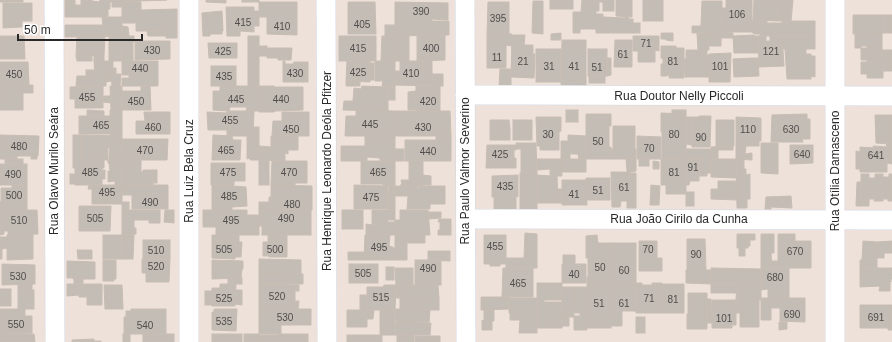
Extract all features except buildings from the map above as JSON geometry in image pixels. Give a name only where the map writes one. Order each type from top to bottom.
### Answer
[{"type":"street","name":"Rua Olavo Murilo Seára","points":[[54,0],[55,342]]},
{"type":"street","name":"Rua Luiz Bela Cruz","points":[[189,0],[189,342]]},
{"type":"street","name":"Rua Henrique Leonardo Deóla Pfitzer","points":[[326,0],[327,342]]},
{"type":"street","name":"Rua Paulo Valmor Severino","points":[[465,0],[466,342]]},
{"type":"street","name":"Rua Otília Damasceno","points":[[835,0],[835,342]]},
{"type":"street","name":"Rua Doutor Nelly Piccoli","points":[[465,95],[892,96]]},
{"type":"street","name":"Rua João Cirilo da Cunha","points":[[466,219],[892,220]]}]
